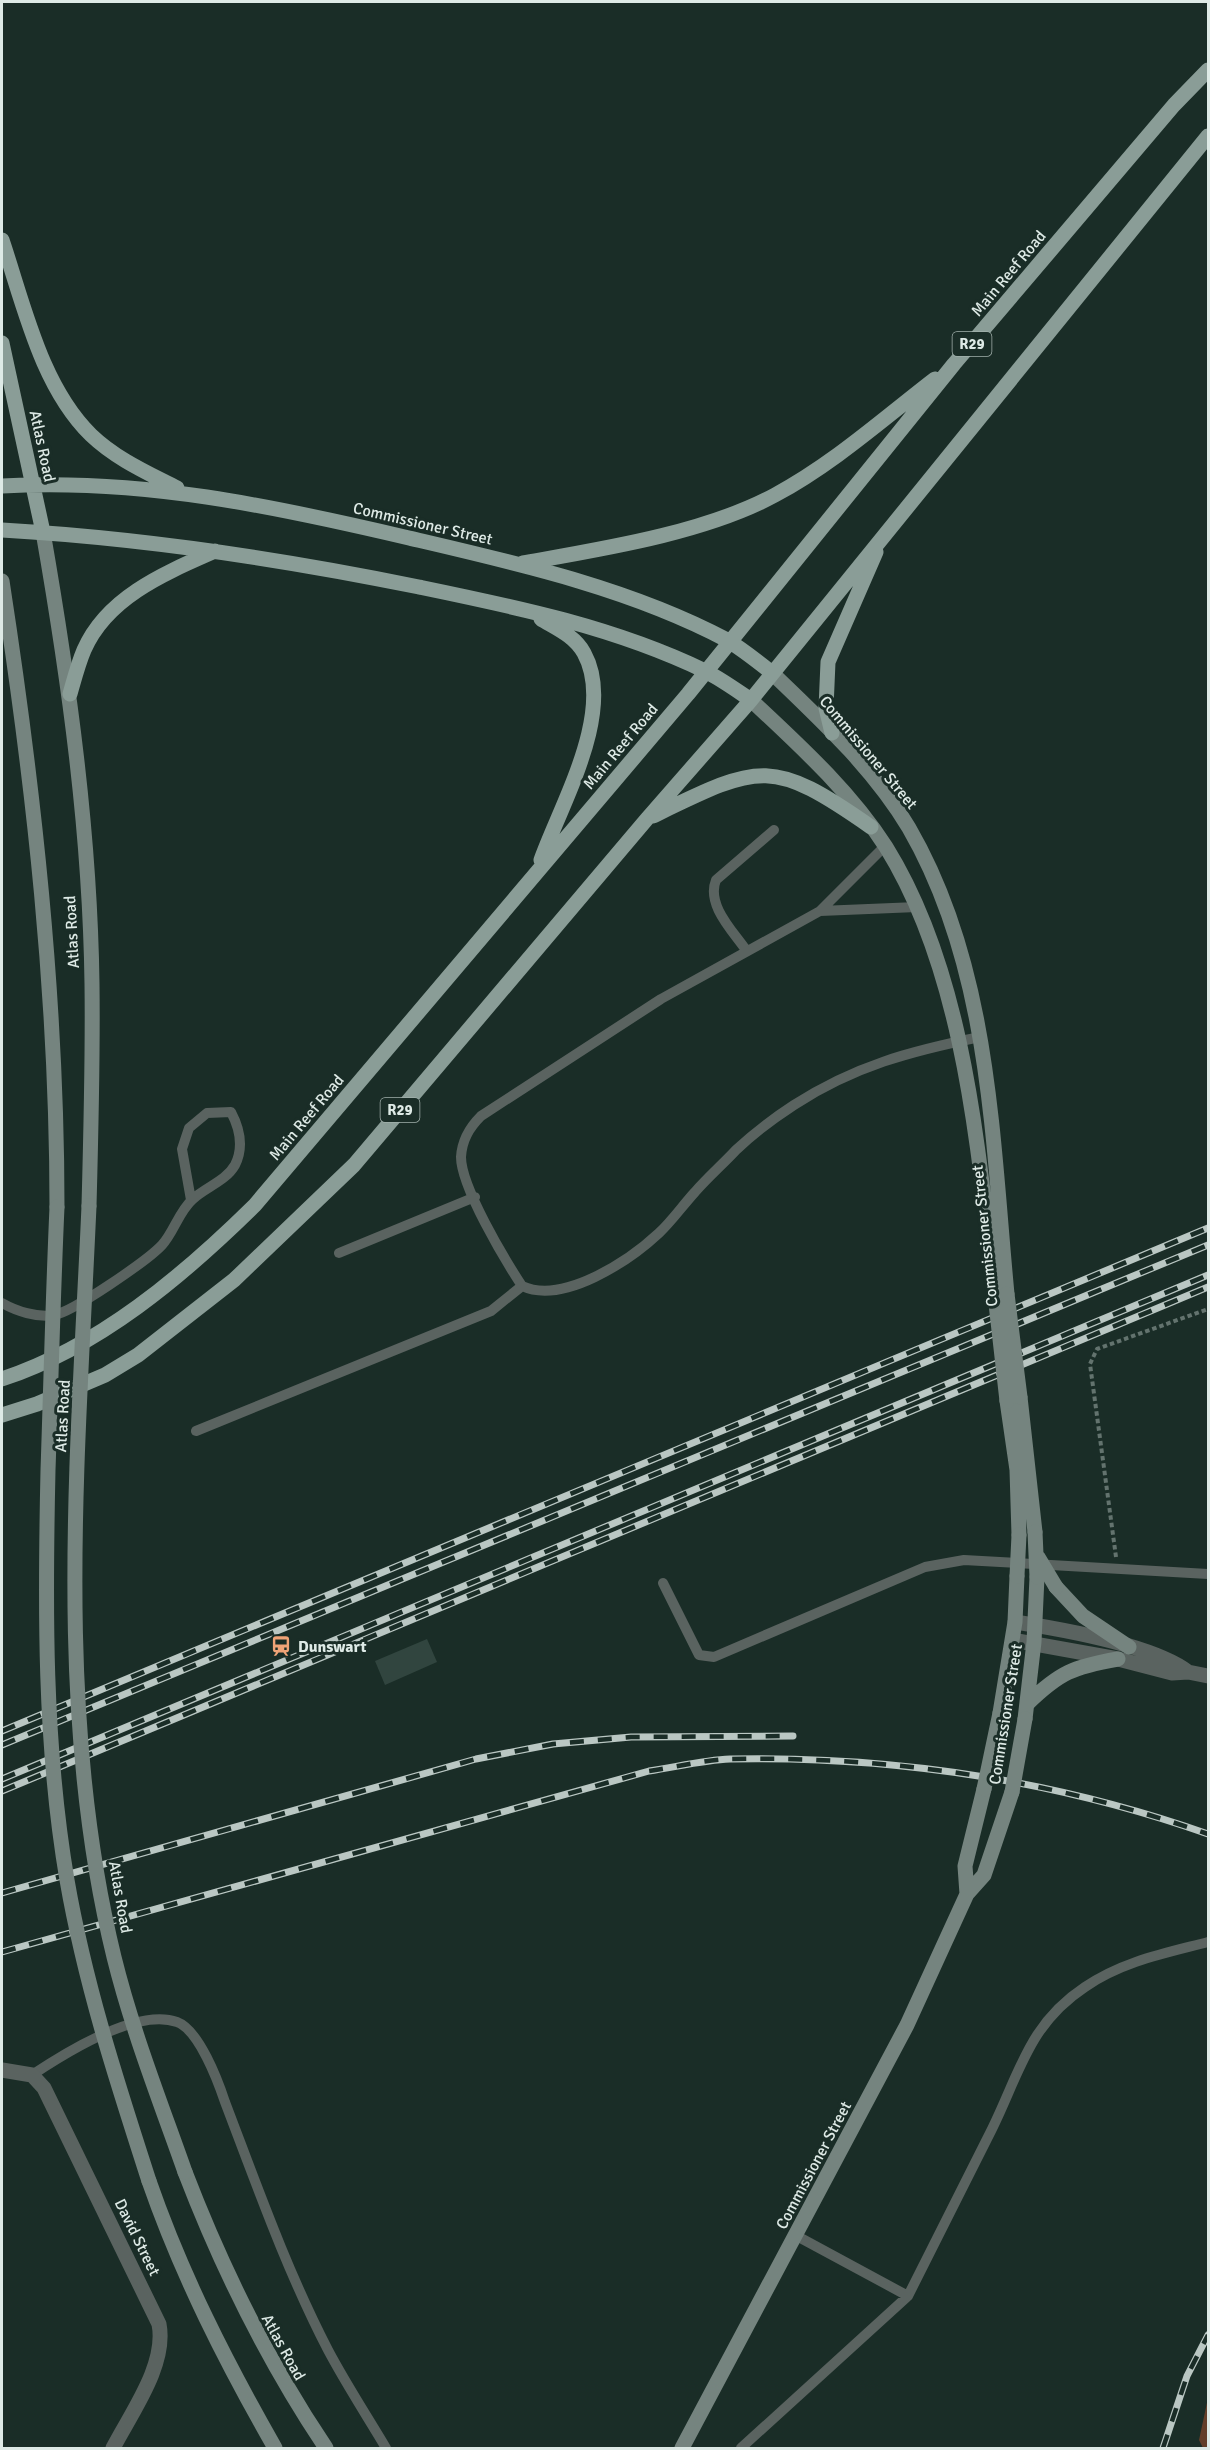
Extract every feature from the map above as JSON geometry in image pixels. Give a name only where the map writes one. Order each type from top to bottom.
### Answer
[{"type":"main road","name":"Main Reef Road","points":[[2,1379],[65,1352],[115,1322],[211,1249],[255,1205],[706,672],[954,364],[1167,114],[1209,70]]},
{"type":"main road","name":"R29","points":[[2,1415],[38,1404],[105,1375],[138,1355],[234,1281],[354,1165],[646,820],[751,700],[771,672],[1209,136]]},
{"type":"main road","points":[[2,240],[50,374],[69,409],[92,435],[116,454],[184,492]]},
{"type":"main road","name":"Atlas Road","points":[[2,343],[43,532],[70,694],[86,871],[92,982],[89,1206],[78,1465],[76,1632],[85,1775],[108,1927],[131,2020],[205,2224],[255,2334],[282,2382],[326,2448]]},
{"type":"main road","points":[[520,564],[592,551],[694,526],[773,497],[835,457],[954,364]]},
{"type":"main road","name":"Commissioner Street","points":[[2,486],[33,484],[115,486],[184,492],[303,514],[520,564],[658,609],[729,641],[771,672],[832,733],[886,795],[921,850],[959,948],[980,1037],[1001,1294],[1037,1554],[1036,1625],[1026,1711],[1011,1792],[984,1875],[967,1894],[907,2025],[681,2448]]},
{"type":"main road","name":"Commissioner Street","points":[[2,530],[43,532],[214,551],[347,572],[525,609],[631,640],[706,672],[751,700],[834,780],[885,846],[917,907],[939,969],[959,1041],[1001,1294]]},
{"type":"main road","points":[[832,733],[826,708],[828,662],[887,530]]},
{"type":"main road","points":[[70,694],[84,650],[95,630],[111,612],[135,591],[165,573],[214,551]]},
{"type":"main road","name":"Atlas Road","points":[[2,582],[30,774],[49,969],[57,1107],[57,1207],[52,1307],[46,1567],[50,1720],[57,1810],[67,1880],[100,2028],[167,2234],[229,2367],[275,2448]]},
{"type":"main road","points":[[525,609],[567,634],[583,652],[594,690],[585,746],[538,868]]},
{"type":"main road","points":[[646,820],[714,786],[748,776],[764,775],[783,777],[815,790],[871,827]]},
{"type":"main road","name":"Commissioner Street","points":[[967,1894],[964,1866],[984,1789],[1000,1713],[1015,1622],[1018,1535],[1014,1399]]},
{"type":"main road","points":[[1037,1554],[1056,1587],[1083,1616],[1129,1647]]},
{"type":"main road","points":[[1026,1711],[1064,1672],[1118,1659]]},
{"type":"street","points":[[1015,1622],[1129,1647],[1177,1663],[1188,1672]]},
{"type":"street","points":[[1013,1640],[1118,1659],[1172,1673],[1188,1672],[1209,1676]]},
{"type":"street","points":[[2,2070],[32,2075]]},
{"type":"street","name":"David Street","points":[[32,2075],[44,2088],[159,2324],[161,2342],[156,2366],[113,2448]]},
{"type":"lane","points":[[746,950],[717,907],[713,887],[716,880],[774,830]]},
{"type":"lane","points":[[885,846],[820,911],[746,950],[662,999],[481,1116],[465,1136],[462,1147],[463,1171],[485,1222],[522,1286],[533,1291],[555,1292],[621,1263],[660,1233],[739,1147],[796,1104],[866,1066],[980,1037]]},
{"type":"lane","points":[[820,911],[917,907]]},
{"type":"lane","points":[[2,1303],[31,1314],[55,1315],[75,1306],[162,1245],[192,1200],[220,1181],[234,1166],[240,1149],[239,1126],[231,1112],[207,1113],[189,1128],[182,1149],[192,1200]]},
{"type":"lane","points":[[339,1253],[475,1197]]},
{"type":"lane","points":[[196,1431],[491,1311],[522,1286]]},
{"type":"lane","points":[[663,1582],[699,1655],[714,1657],[925,1567],[964,1560],[1209,1574]]},
{"type":"lane","points":[[741,2448],[908,2296],[996,2121],[1023,2057],[1045,2021],[1085,1987],[1133,1961],[1209,1942]]},
{"type":"lane","points":[[32,2075],[80,2044],[153,2018],[179,2023],[194,2036],[217,2080],[276,2237],[329,2351],[386,2448]]},
{"type":"lane","points":[[795,2235],[908,2296]]},
{"type":"path","points":[[1118,1569],[1090,1364],[1097,1349],[1209,1309]]},
{"type":"shaded area","points":[[1208,2398],[1208,2448],[1203,2448],[1199,2440]]},
{"type":"building","points":[[427,1639],[437,1662],[385,1685],[375,1661]]},
{"type":"railway","points":[[2,1731],[1208,1228]]},
{"type":"railway","points":[[2,1745],[1208,1245]]},
{"type":"railway","points":[[2,1779],[1208,1275]]},
{"type":"railway","points":[[2,1791],[1208,1287]]},
{"type":"railway","points":[[2,1893],[476,1759],[553,1744],[631,1737],[793,1736]]},
{"type":"railway","points":[[2,1952],[649,1771],[730,1759],[852,1762],[973,1775],[1091,1799],[1208,1834]]},
{"type":"railway","points":[[1163,2448],[1187,2376],[1208,2335]]},
{"type":"place","name":"Dunswart","points":[[281,1646]]}]
